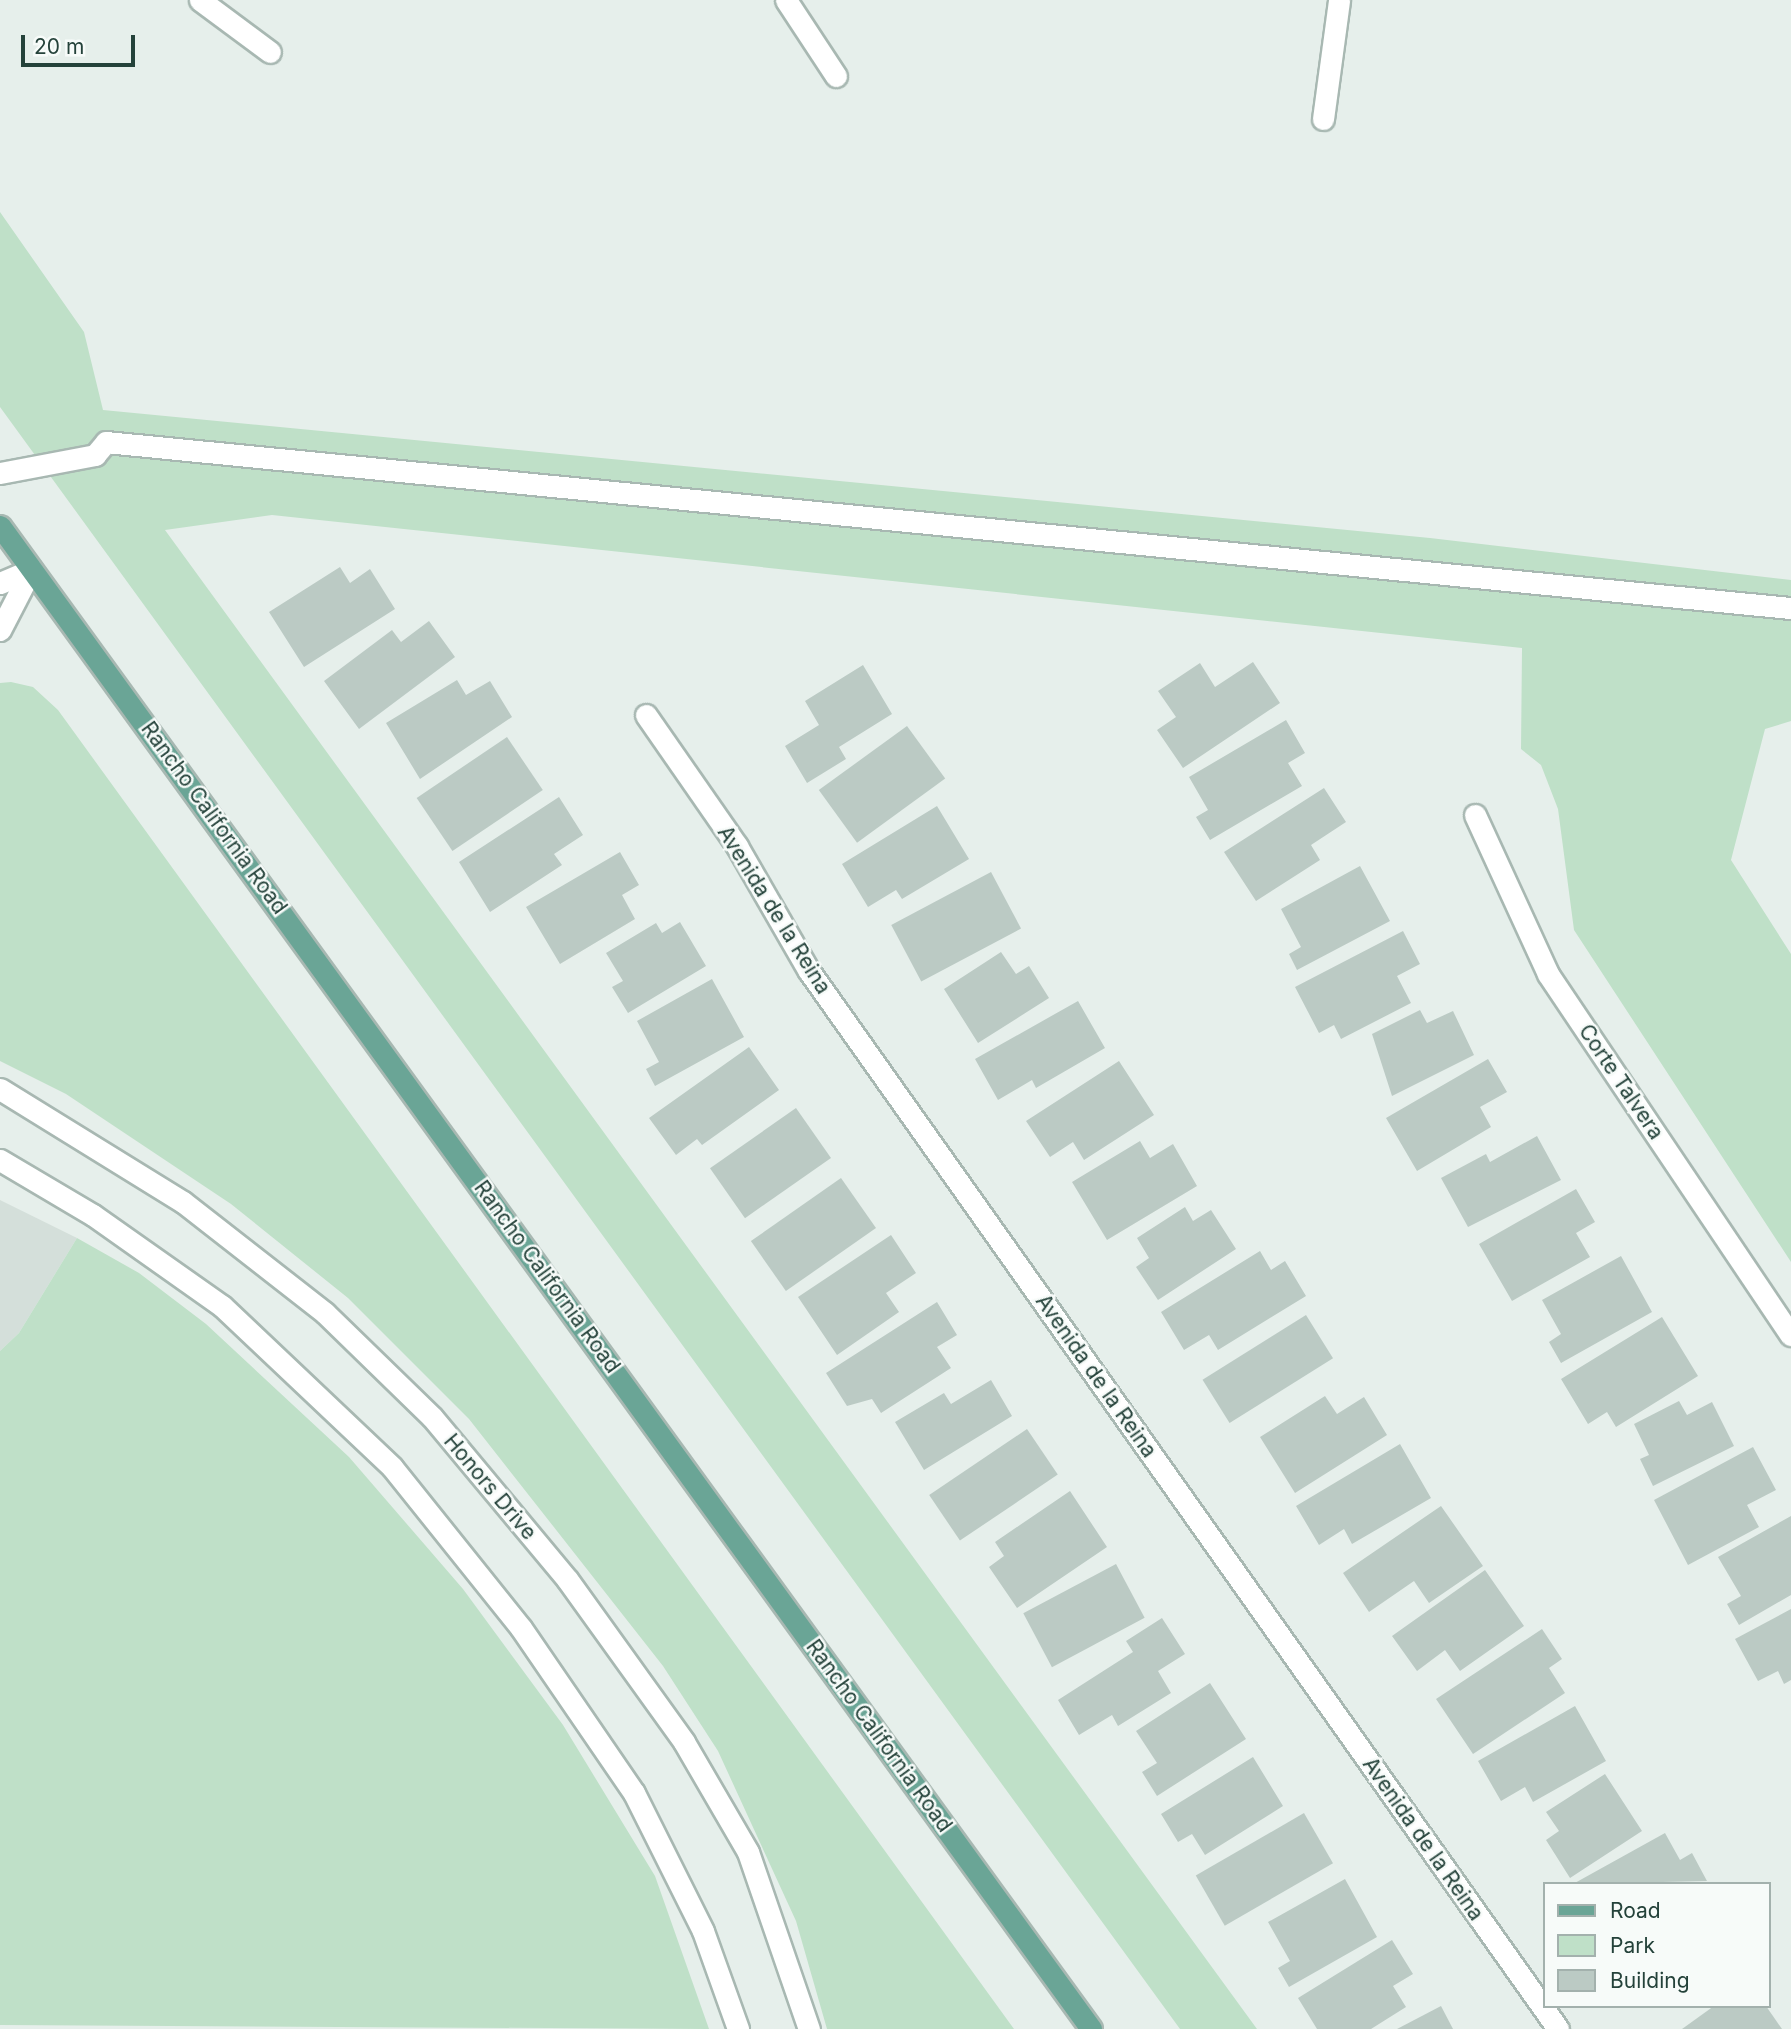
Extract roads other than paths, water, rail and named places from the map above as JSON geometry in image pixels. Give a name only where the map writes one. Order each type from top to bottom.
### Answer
[{"type":"main road","name":"Rancho California Road","points":[[0,527],[1091,2029]]},
{"type":"street","points":[[200,0],[270,52]]},
{"type":"street","points":[[786,0],[836,76]]},
{"type":"street","points":[[1324,119],[1339,0]]},
{"type":"street","points":[[0,473],[95,455],[106,442],[1791,608]]},
{"type":"street","points":[[0,583],[32,570]]},
{"type":"street","points":[[0,630],[32,570]]},
{"type":"street","name":"Avenida de la Reina","points":[[646,715],[737,846],[809,971],[1542,2006]]},
{"type":"street","name":"Corte Talvera","points":[[1475,816],[1548,974],[1791,1335]]},
{"type":"street","name":"Honors Drive","points":[[0,1089],[183,1202],[326,1313],[432,1417],[567,1580],[684,1742],[748,1852],[809,2029]]},
{"type":"street","points":[[0,1160],[93,1215],[222,1306],[317,1390],[410,1488],[521,1628],[634,1793],[703,1931],[738,2029]]},
{"type":"street","name":"Avenida de la Reina","points":[[1543,2008],[1558,2029]]}]
